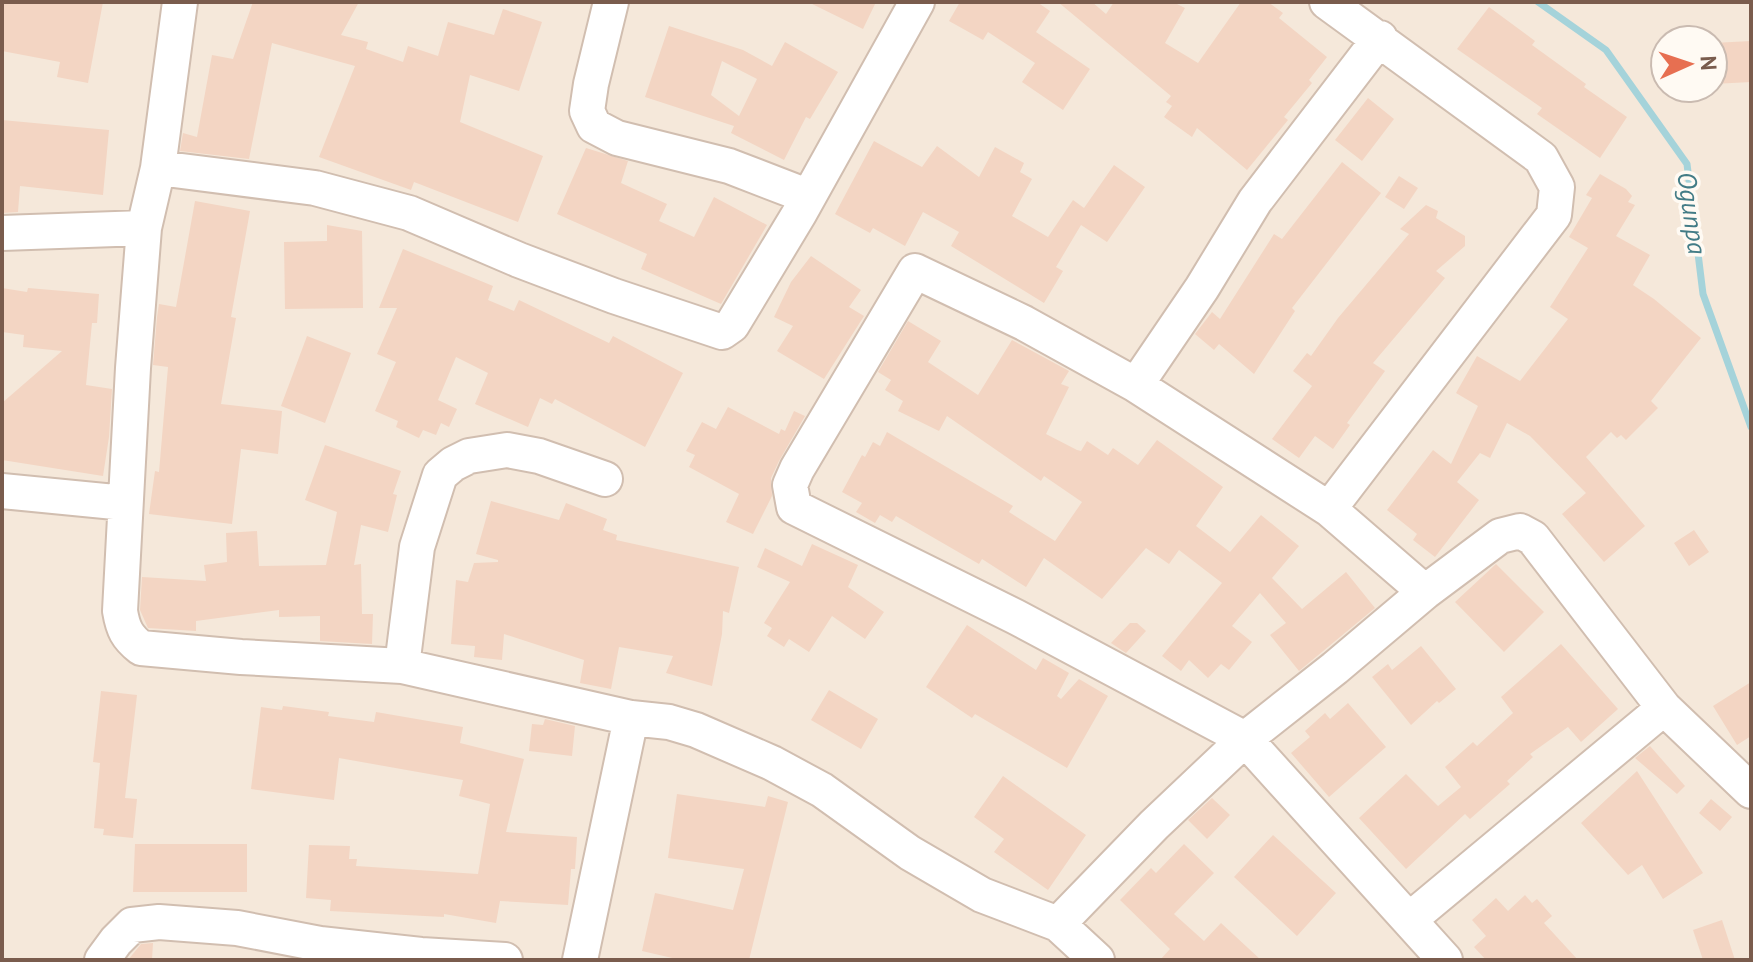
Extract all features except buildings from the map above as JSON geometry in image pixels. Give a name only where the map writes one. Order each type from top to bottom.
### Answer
[{"type":"street","points":[[180,2],[158,168],[144,228],[120,611],[123,628],[130,639],[141,648],[402,666],[696,730],[772,763],[822,790],[910,853],[982,895],[1058,924],[1097,960]]},
{"type":"street","points":[[158,168],[315,188],[409,213],[546,271],[722,332],[732,325],[917,2]]},
{"type":"street","points":[[1327,2],[1541,158],[1557,187],[1554,215],[1329,509]]},
{"type":"street","points":[[606,4],[587,111],[594,126],[617,138],[729,166],[807,196]]},
{"type":"street","points":[[1136,385],[1202,288],[1255,201],[1380,38]]},
{"type":"street","points":[[2,233],[144,228]]},
{"type":"street","points":[[1425,592],[1329,509],[1136,385],[1024,323],[915,271],[790,485],[794,507],[1016,617],[1245,739],[1445,960]]},
{"type":"street","points":[[402,666],[417,547],[440,475],[469,456],[507,450],[539,456],[605,479]]},
{"type":"street","points":[[2,491],[125,503]]},
{"type":"street","points":[[1058,924],[1154,825],[1245,739],[1425,592],[1500,536],[1520,531],[1533,538],[1664,708],[1751,791]]},
{"type":"street","points":[[1409,920],[1664,708]]},
{"type":"street","points":[[580,960],[631,718]]},
{"type":"street","points":[[102,960],[132,925],[159,922],[237,928],[320,952],[505,960]]},
{"type":"shaded area","points":[[2,2],[1751,2],[1751,960],[2,960]]},
{"type":"waterway","name":"Ogunpa","points":[[1538,2],[1606,50],[1687,164],[1703,294],[1751,427]]}]
